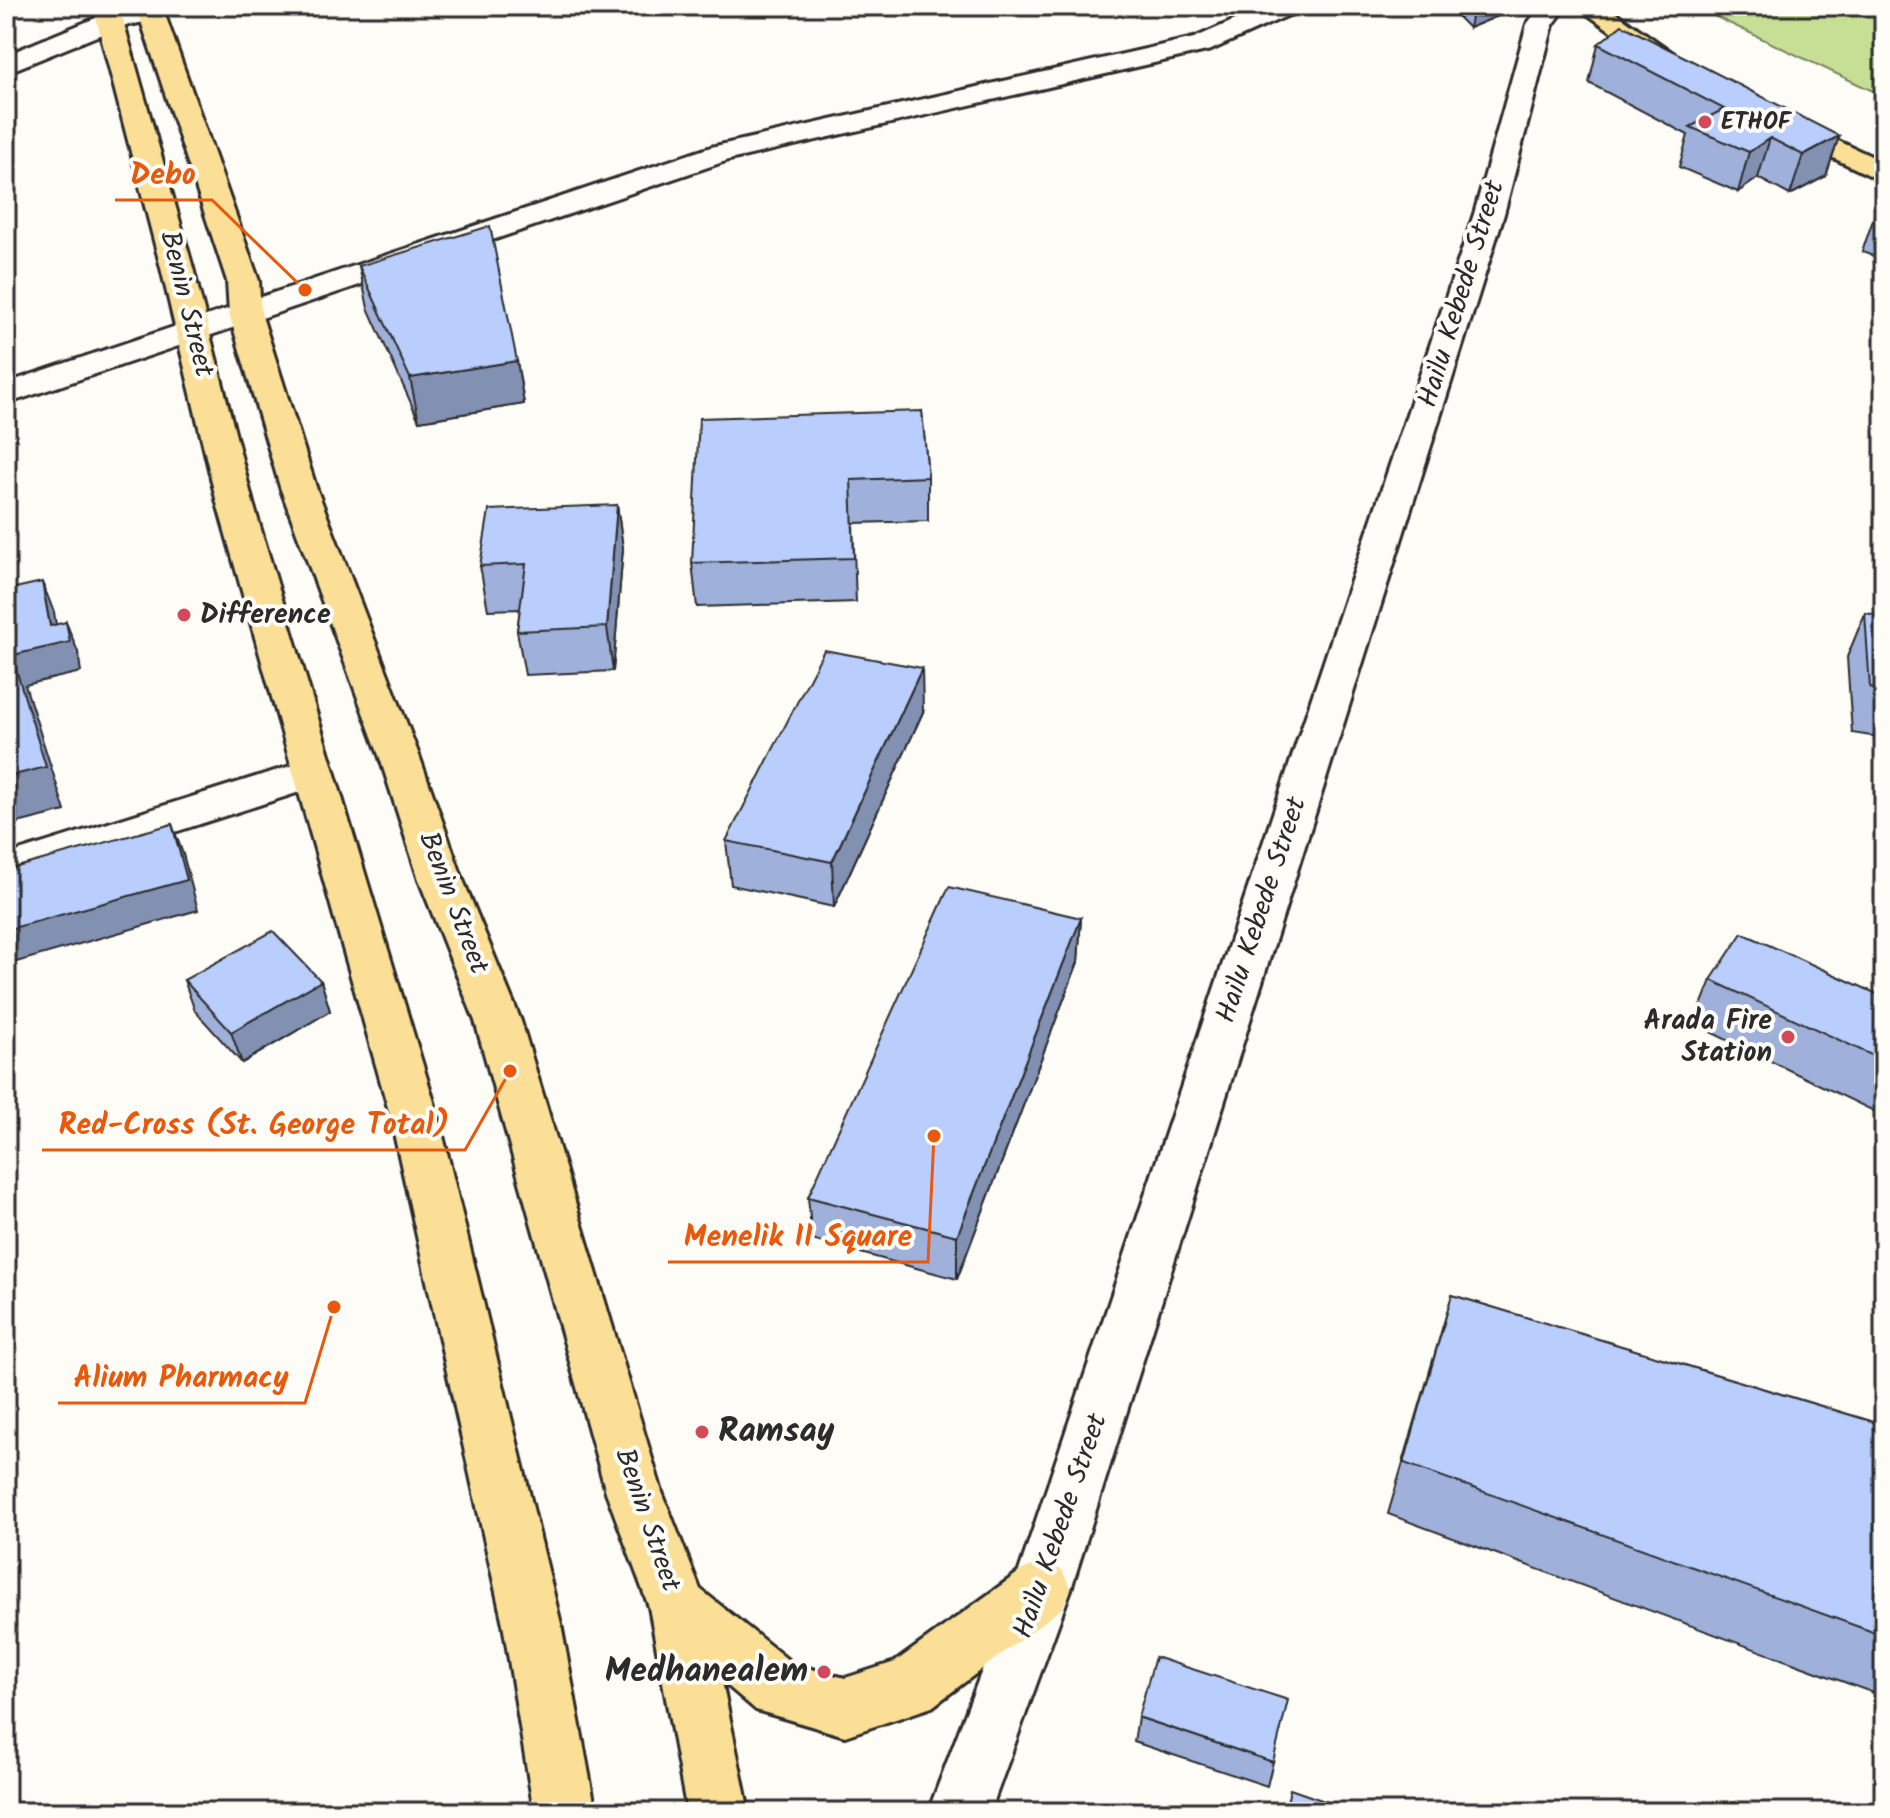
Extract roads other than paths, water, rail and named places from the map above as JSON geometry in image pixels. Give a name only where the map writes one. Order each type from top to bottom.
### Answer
[{"type":"main road","points":[[6,394],[192,328],[245,313],[721,153],[1202,44],[1289,6]]},
{"type":"main road","name":"Hailu Kebede Street","points":[[959,1812],[1042,1589],[1489,214],[1540,24],[1554,6]]},
{"type":"main road","points":[[1589,6],[1698,77]]},
{"type":"main road","points":[[6,65],[109,14],[150,9]]},
{"type":"main road","name":"Benin Street","points":[[150,9],[243,281],[245,313],[298,487],[400,758],[441,880],[498,1021],[634,1492],[678,1607],[718,1812]]},
{"type":"main road","name":"Benin Street","points":[[109,14],[235,503],[414,1115],[532,1624],[565,1812]]},
{"type":"main road","points":[[1760,112],[1884,173]]},
{"type":"main road","points":[[235,503],[298,487]]},
{"type":"main road","points":[[6,871],[313,773]]},
{"type":"main road","points":[[678,1607],[777,1689],[845,1707],[911,1686],[1042,1589]]},
{"type":"place","name":"ETHOF","points":[[1705,122]]},
{"type":"place","name":"Debo","points":[[305,290]]},
{"type":"place","name":"Difference","points":[[184,615]]},
{"type":"place","name":"Arada Fire Station","points":[[1788,1037]]},
{"type":"place","name":"Red-Cross (St. George Total)","points":[[510,1071]]},
{"type":"place","name":"Menelik II Square","points":[[934,1136]]},
{"type":"place","name":"Alium Pharmacy","points":[[334,1307]]},
{"type":"place","name":"Ramsay","points":[[702,1432]]},
{"type":"place","name":"Medhanealem","points":[[824,1672]]}]
